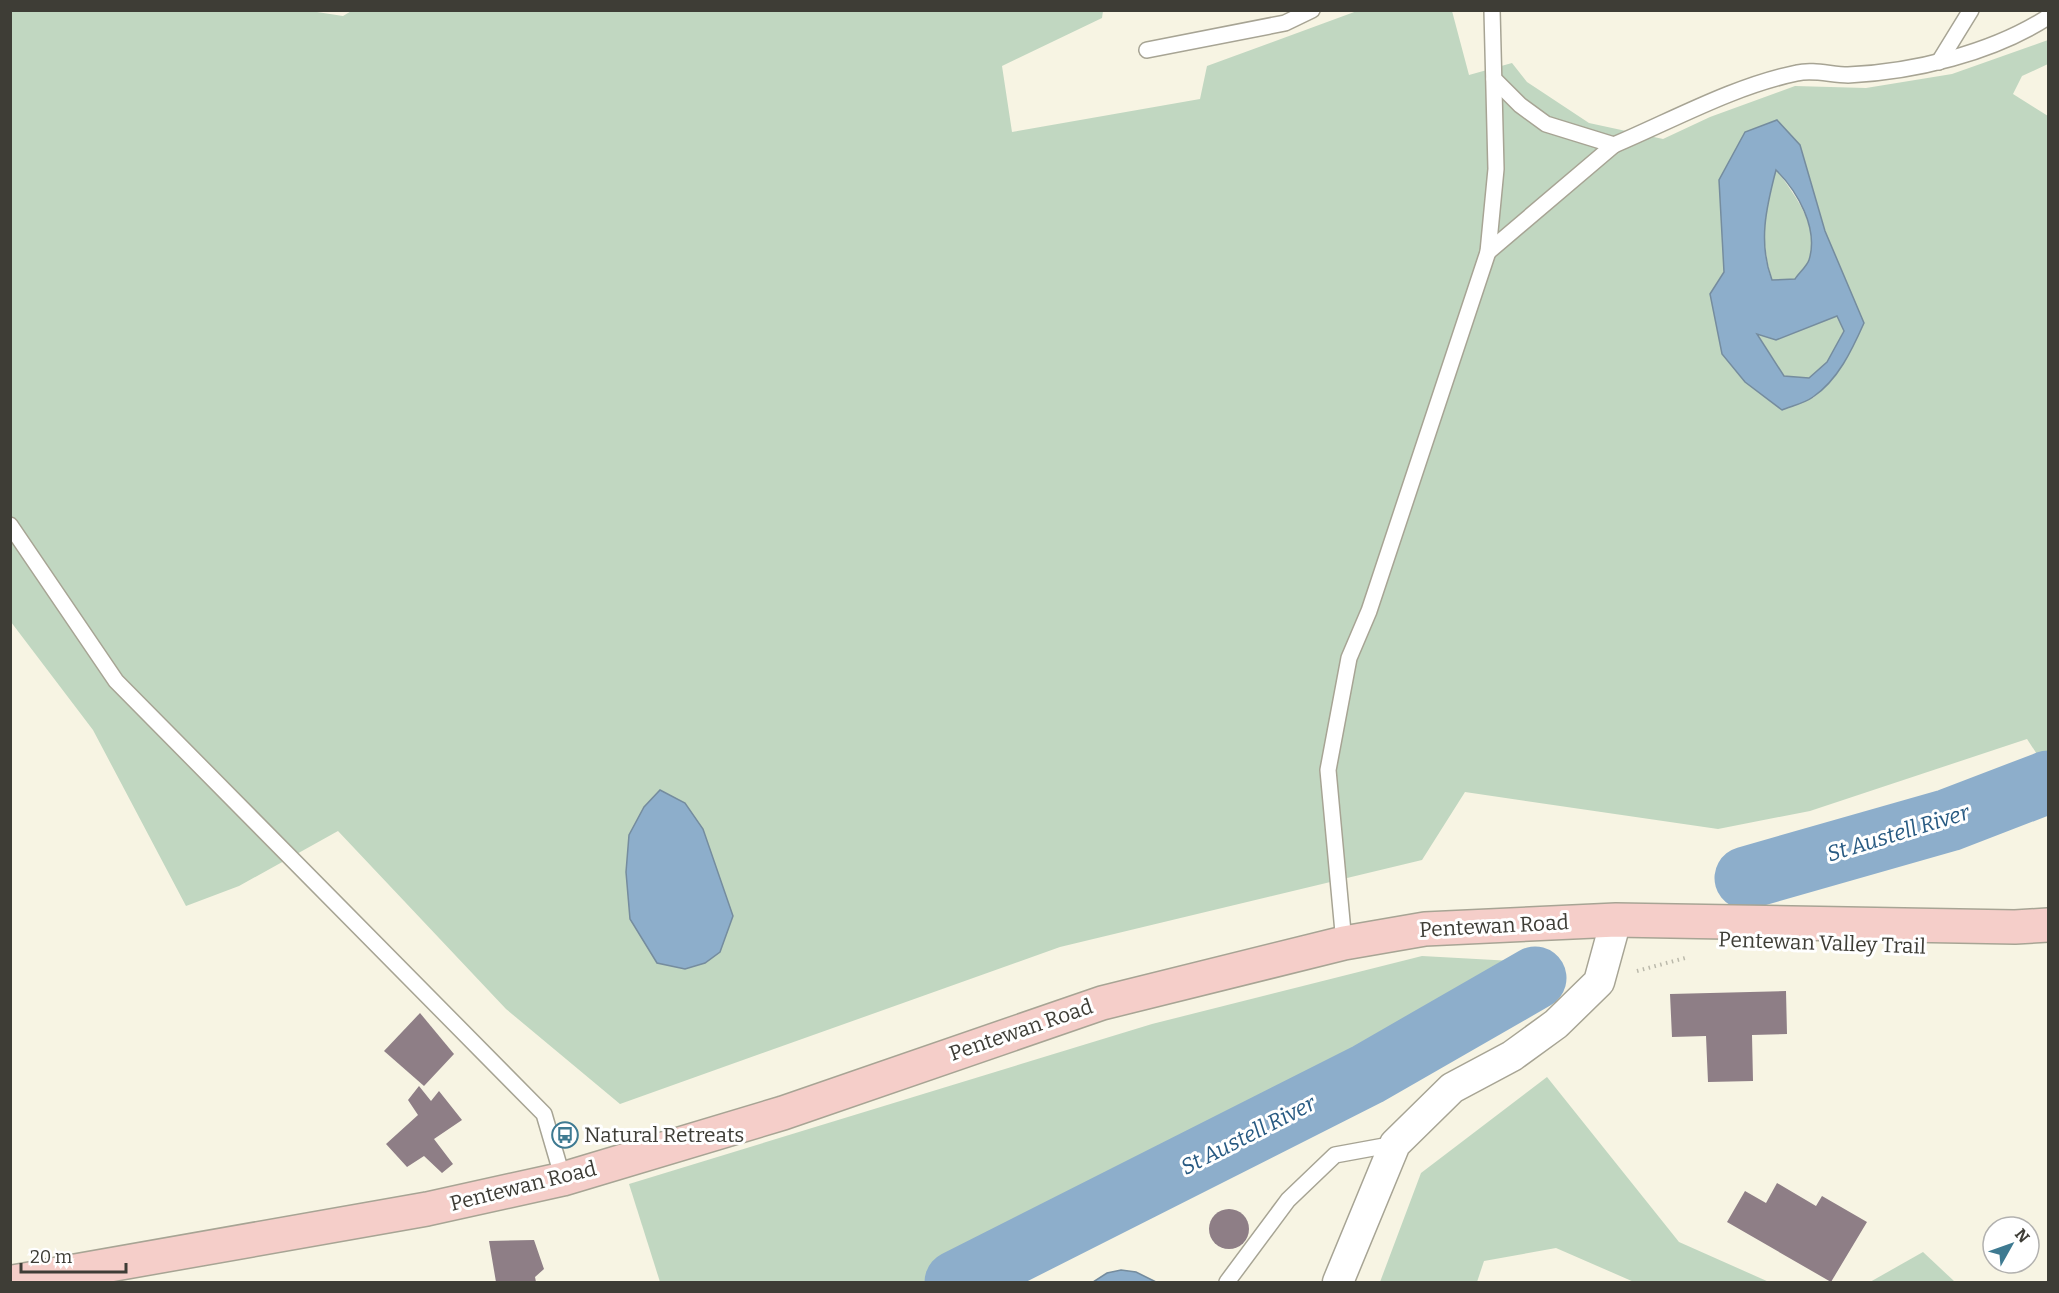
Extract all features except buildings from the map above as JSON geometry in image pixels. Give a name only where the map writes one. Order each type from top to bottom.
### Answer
[{"type":"main road","name":"Pentewan Road","points":[[13,1282],[83,1276],[427,1209],[563,1179],[783,1113],[1102,1003],[1344,943],[1425,929],[1616,920],[1804,926],[2014,927],[2049,925]]},
{"type":"street","points":[[1338,1282],[1395,1144],[1452,1088],[1512,1056],[1556,1024],[1599,982],[1616,920]]},
{"type":"lane","points":[[1147,51],[1285,23],[1312,10]]},
{"type":"lane","points":[[1344,943],[1328,770],[1349,658],[1369,611],[1488,252],[1496,169],[1492,10]]},
{"type":"lane","points":[[1939,62],[1971,10]]},
{"type":"lane","points":[[1488,252],[1614,145],[1740,91],[1800,72],[1848,75],[1939,62],[1973,52],[2049,17]]},
{"type":"lane","points":[[1494,80],[1520,105],[1546,124],[1614,145]]},
{"type":"lane","points":[[10,525],[116,681],[544,1114],[563,1179]]},
{"type":"lane","points":[[1227,1282],[1288,1200],[1335,1155],[1395,1144]]},
{"type":"path","name":"Pentewan Valley Trail","points":[[1599,982],[1695,955]]},
{"type":"green space","points":[[304,10],[343,16],[353,10],[1103,11],[1102,18],[1002,66],[1012,132],[1200,99],[1207,66],[1357,11],[1452,11],[1469,75],[1512,63],[1527,82],[1589,123],[1663,139],[1710,117],[1795,86],[1866,88],[1952,74],[2048,40],[2048,64],[2022,76],[2013,94],[2048,116],[2048,771],[2027,739],[1810,811],[1718,829],[1465,792],[1422,860],[1060,947],[620,1104],[506,1009],[338,831],[239,886],[186,906],[93,730],[11,622],[11,11]],"holes":[[[1777,120],[1800,145],[1825,231],[1852,349],[1832,380],[1813,398],[1722,354],[1710,294],[1724,272]]]},
{"type":"green space","points":[[1776,169],[1803,211],[1811,235],[1809,260],[1795,279],[1772,280],[1768,264],[1765,224]]},
{"type":"green space","points":[[1837,316],[1844,330],[1827,363],[1809,378],[1784,376],[1757,333],[1776,340]]},
{"type":"green space","points":[[1422,956],[1531,962],[1360,1063],[923,1282],[660,1282],[629,1184],[1152,1024]]},
{"type":"green space","points":[[1547,1077],[1679,1242],[1769,1282],[1634,1282],[1556,1248],[1484,1261],[1477,1282],[1380,1282],[1421,1173]]},
{"type":"green space","points":[[1923,1252],[1955,1282],[1870,1282]]},
{"type":"water","points":[[1777,120],[1800,145],[1825,231],[1864,323],[1849,354],[1830,382],[1810,399],[1782,410],[1745,382],[1722,354],[1710,294],[1724,272],[1719,180],[1745,132]],"holes":[[[1776,170],[1798,199],[1811,235],[1809,260],[1795,279],[1772,280],[1765,253],[1765,225]],[[1837,316],[1844,331],[1827,362],[1809,378],[1784,376],[1757,334],[1776,340]]]},
{"type":"water","points":[[660,790],[685,803],[703,829],[733,916],[720,952],[705,963],[685,969],[657,963],[630,919],[626,872],[629,835],[644,807]]},
{"type":"water","points":[[1121,1270],[1136,1272],[1156,1282],[1093,1282],[1107,1273]]},
{"type":"waterway","name":"St Austell River","points":[[1746,878],[1949,820],[2048,782]]},
{"type":"waterway","name":"St Austell River","points":[[956,1282],[1368,1074],[1535,978]]},
{"type":"place","name":"Natural Retreats","points":[[565,1135]]}]
